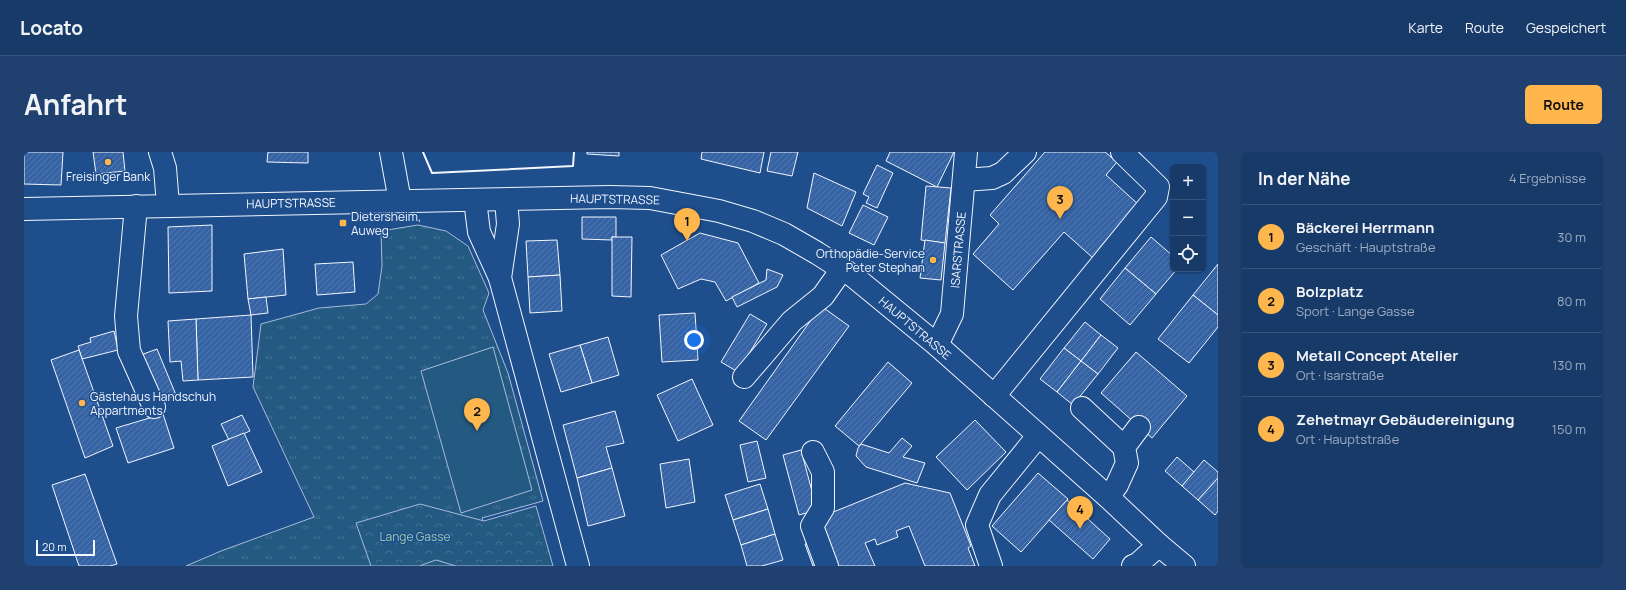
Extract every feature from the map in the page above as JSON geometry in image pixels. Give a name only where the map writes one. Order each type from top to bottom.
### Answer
[{"type":"main road","points":[[160,152],[165,168],[168,205]]},
{"type":"main road","points":[[391,152],[400,201]]},
{"type":"main road","name":"ISARSTRASSE","points":[[937,345],[952,314],[966,152]]},
{"type":"main road","points":[[964,180],[992,178],[1003,173],[1025,152]]},
{"type":"main road","points":[[994,396],[1156,197],[1158,187],[1122,152]]},
{"type":"main road","name":"HAUPTSTRASSE","points":[[24,208],[643,198],[681,203],[719,211],[753,221],[784,234],[842,269],[937,345],[1184,566]]},
{"type":"main road","points":[[475,200],[479,232],[500,278],[578,566]]},
{"type":"main road","points":[[500,278],[508,224],[506,200]]},
{"type":"main road","points":[[136,206],[126,316],[129,351],[154,408]]},
{"type":"main road","points":[[744,377],[792,321],[823,296],[842,269]]},
{"type":"main road","points":[[1082,408],[1124,446],[1127,463],[1117,485],[1108,497]]},
{"type":"main road","points":[[1124,446],[1139,427]]},
{"type":"main road","points":[[991,566],[977,525],[990,495],[1038,436]]},
{"type":"main road","points":[[812,452],[823,472],[823,508],[812,526],[827,566]]},
{"type":"main road","points":[[1133,566],[1138,564],[1159,545]]},
{"type":"green space","points":[[418,225],[446,231],[468,246],[489,293],[483,310],[508,373],[543,501],[482,518],[495,566],[186,566],[221,551],[314,517],[253,387],[261,324],[319,308],[366,304],[378,294],[382,266],[381,231]]},
{"type":"green space","points":[[493,347],[532,490],[461,513],[421,371]]},
{"type":"green space","name":"Lange Gasse","points":[[420,504],[484,521],[536,506],[553,566],[456,566],[436,560],[419,566],[371,566],[356,523]]},
{"type":"building","points":[[24,152],[63,152],[61,185],[24,184]]},
{"type":"building","points":[[93,152],[123,152],[125,171],[96,174]]},
{"type":"building","points":[[268,152],[308,152],[308,163],[267,162]]},
{"type":"building","points":[[587,152],[619,152],[619,156],[587,154]]},
{"type":"building","points":[[702,152],[764,152],[760,173],[701,159]]},
{"type":"building","points":[[771,152],[798,152],[792,176],[767,171]]},
{"type":"building","points":[[890,152],[954,152],[937,187],[886,161]]},
{"type":"building","points":[[1045,152],[1105,152],[1117,162],[1106,175],[1139,205],[1093,258],[1064,232],[1013,290],[973,254],[999,224],[990,215]]},
{"type":"building","points":[[877,165],[893,173],[877,208],[866,203],[869,197],[863,194]]},
{"type":"building","points":[[814,173],[856,192],[842,226],[807,208]]},
{"type":"building","points":[[926,186],[951,188],[945,243],[921,240]]},
{"type":"building","points":[[863,205],[888,217],[874,245],[849,233]]},
{"type":"building","points":[[582,217],[616,217],[616,237],[612,237],[612,240],[582,239]]},
{"type":"building","points":[[212,225],[212,291],[169,293],[168,227]]},
{"type":"building","points":[[700,233],[738,243],[759,283],[726,301],[715,282],[701,279],[678,289],[661,255]]},
{"type":"building","points":[[612,237],[632,237],[631,297],[612,296]]},
{"type":"building","points":[[1151,237],[1170,253],[1170,272],[1174,272],[1156,294],[1125,268]]},
{"type":"building","points":[[557,240],[560,275],[528,277],[526,241]]},
{"type":"building","name":"Orthopädie-Service Peter Stephan","points":[[925,240],[945,243],[941,280],[920,278]]},
{"type":"building","points":[[283,249],[286,295],[248,299],[244,254]]},
{"type":"building","points":[[353,262],[355,292],[317,295],[315,264]]},
{"type":"building","points":[[1218,264],[1218,315],[1193,295]]},
{"type":"building","points":[[1125,268],[1156,294],[1130,325],[1100,299]]},
{"type":"building","points":[[767,269],[783,275],[777,287],[737,307],[732,297],[766,280]]},
{"type":"building","points":[[560,275],[562,311],[530,313],[528,277]]},
{"type":"building","points":[[1193,295],[1218,315],[1218,327],[1189,363],[1158,339]]},
{"type":"building","points":[[266,297],[268,313],[251,315],[248,299]]},
{"type":"building","points":[[821,306],[849,326],[766,440],[739,421]]},
{"type":"building","points":[[695,313],[698,360],[662,362],[659,315]]},
{"type":"building","points":[[750,314],[767,324],[738,372],[721,362]]},
{"type":"building","points":[[251,315],[253,377],[198,380],[196,319]]},
{"type":"building","points":[[196,319],[198,380],[183,381],[181,361],[170,362],[168,321]]},
{"type":"building","points":[[1085,322],[1101,335],[1081,361],[1064,348]]},
{"type":"building","name":"Gästehaus Handschuh Appartments","points":[[114,331],[118,350],[82,359],[78,346],[91,342],[90,338]]},
{"type":"building","points":[[1101,335],[1118,348],[1098,374],[1081,361]]},
{"type":"building","points":[[608,337],[619,375],[592,383],[580,345]]},
{"type":"building","points":[[580,345],[592,383],[561,392],[549,354]]},
{"type":"building","points":[[1064,348],[1081,361],[1057,392],[1040,379]]},
{"type":"building","points":[[157,349],[176,395],[158,403],[138,356]]},
{"type":"building","name":"Gästehaus Handschuh Appartments","points":[[79,350],[113,446],[85,458],[51,360]]},
{"type":"building","points":[[1136,352],[1187,396],[1152,438],[1101,393]]},
{"type":"building","points":[[1081,361],[1098,374],[1073,405],[1057,392]]},
{"type":"building","points":[[888,362],[912,383],[859,446],[835,426]]},
{"type":"building","points":[[692,379],[713,425],[678,441],[657,395]]},
{"type":"building","points":[[615,411],[624,443],[606,447],[612,468],[577,478],[563,425]]},
{"type":"building","points":[[163,414],[174,448],[128,463],[116,428]]},
{"type":"building","points":[[242,415],[250,431],[229,440],[221,424]]},
{"type":"building","points":[[975,420],[1006,452],[967,490],[936,457]]},
{"type":"building","points":[[244,433],[262,472],[228,486],[212,446]]},
{"type":"building","points":[[902,438],[912,446],[903,457],[925,463],[917,483],[866,467],[856,456],[858,448],[861,444],[889,453]]},
{"type":"building","points":[[757,441],[766,478],[748,482],[740,445]]},
{"type":"building","points":[[801,450],[817,510],[799,515],[783,455]]},
{"type":"building","points":[[1177,457],[1194,472],[1182,486],[1165,471]]},
{"type":"building","points":[[689,459],[695,502],[666,508],[660,464]]},
{"type":"building","points":[[1204,460],[1218,472],[1218,478],[1198,500],[1182,486]]},
{"type":"building","points":[[612,468],[625,516],[588,526],[577,478]]},
{"type":"building","points":[[1038,473],[1068,499],[1021,552],[992,526]]},
{"type":"building","points":[[85,474],[117,564],[110,566],[79,566],[52,485]]},
{"type":"building","points":[[1218,478],[1218,511],[1215,515],[1198,500]]},
{"type":"building","points":[[905,483],[950,493],[971,546],[968,548],[975,566],[925,566],[909,526],[896,531],[898,537],[877,545],[875,539],[865,543],[875,566],[834,566],[820,529],[826,515]]},
{"type":"building","points":[[760,484],[768,509],[733,520],[725,495]]},
{"type":"building","points":[[1067,500],[1110,539],[1093,559],[1049,520]]},
{"type":"building","points":[[768,509],[775,534],[741,545],[733,520]]},
{"type":"building","points":[[775,534],[783,560],[762,566],[747,566],[741,545]]},
{"type":"building","points":[[815,540],[824,566],[813,566],[805,544]]},
{"type":"wall","points":[[423,152],[432,173],[573,166],[574,152]]},
{"type":"place","name":"Freisinger Bank","points":[[108,162]]},
{"type":"place","name":"Metall Concept Atelier","points":[[1060,219]]},
{"type":"place","name":"Dietersheim, Auweg","points":[[343,223]]},
{"type":"place","name":"Bäckerei Herrmann","points":[[687,241]]},
{"type":"place","name":"Orthopädie-Service Peter Stephan","points":[[933,260]]},
{"type":"place","name":"Gästehaus Handschuh Appartments","points":[[82,403]]},
{"type":"place","name":"Bolzplatz","points":[[477,431]]},
{"type":"place","name":"Zehetmayr Gebäudereinigung","points":[[1080,529]]}]
